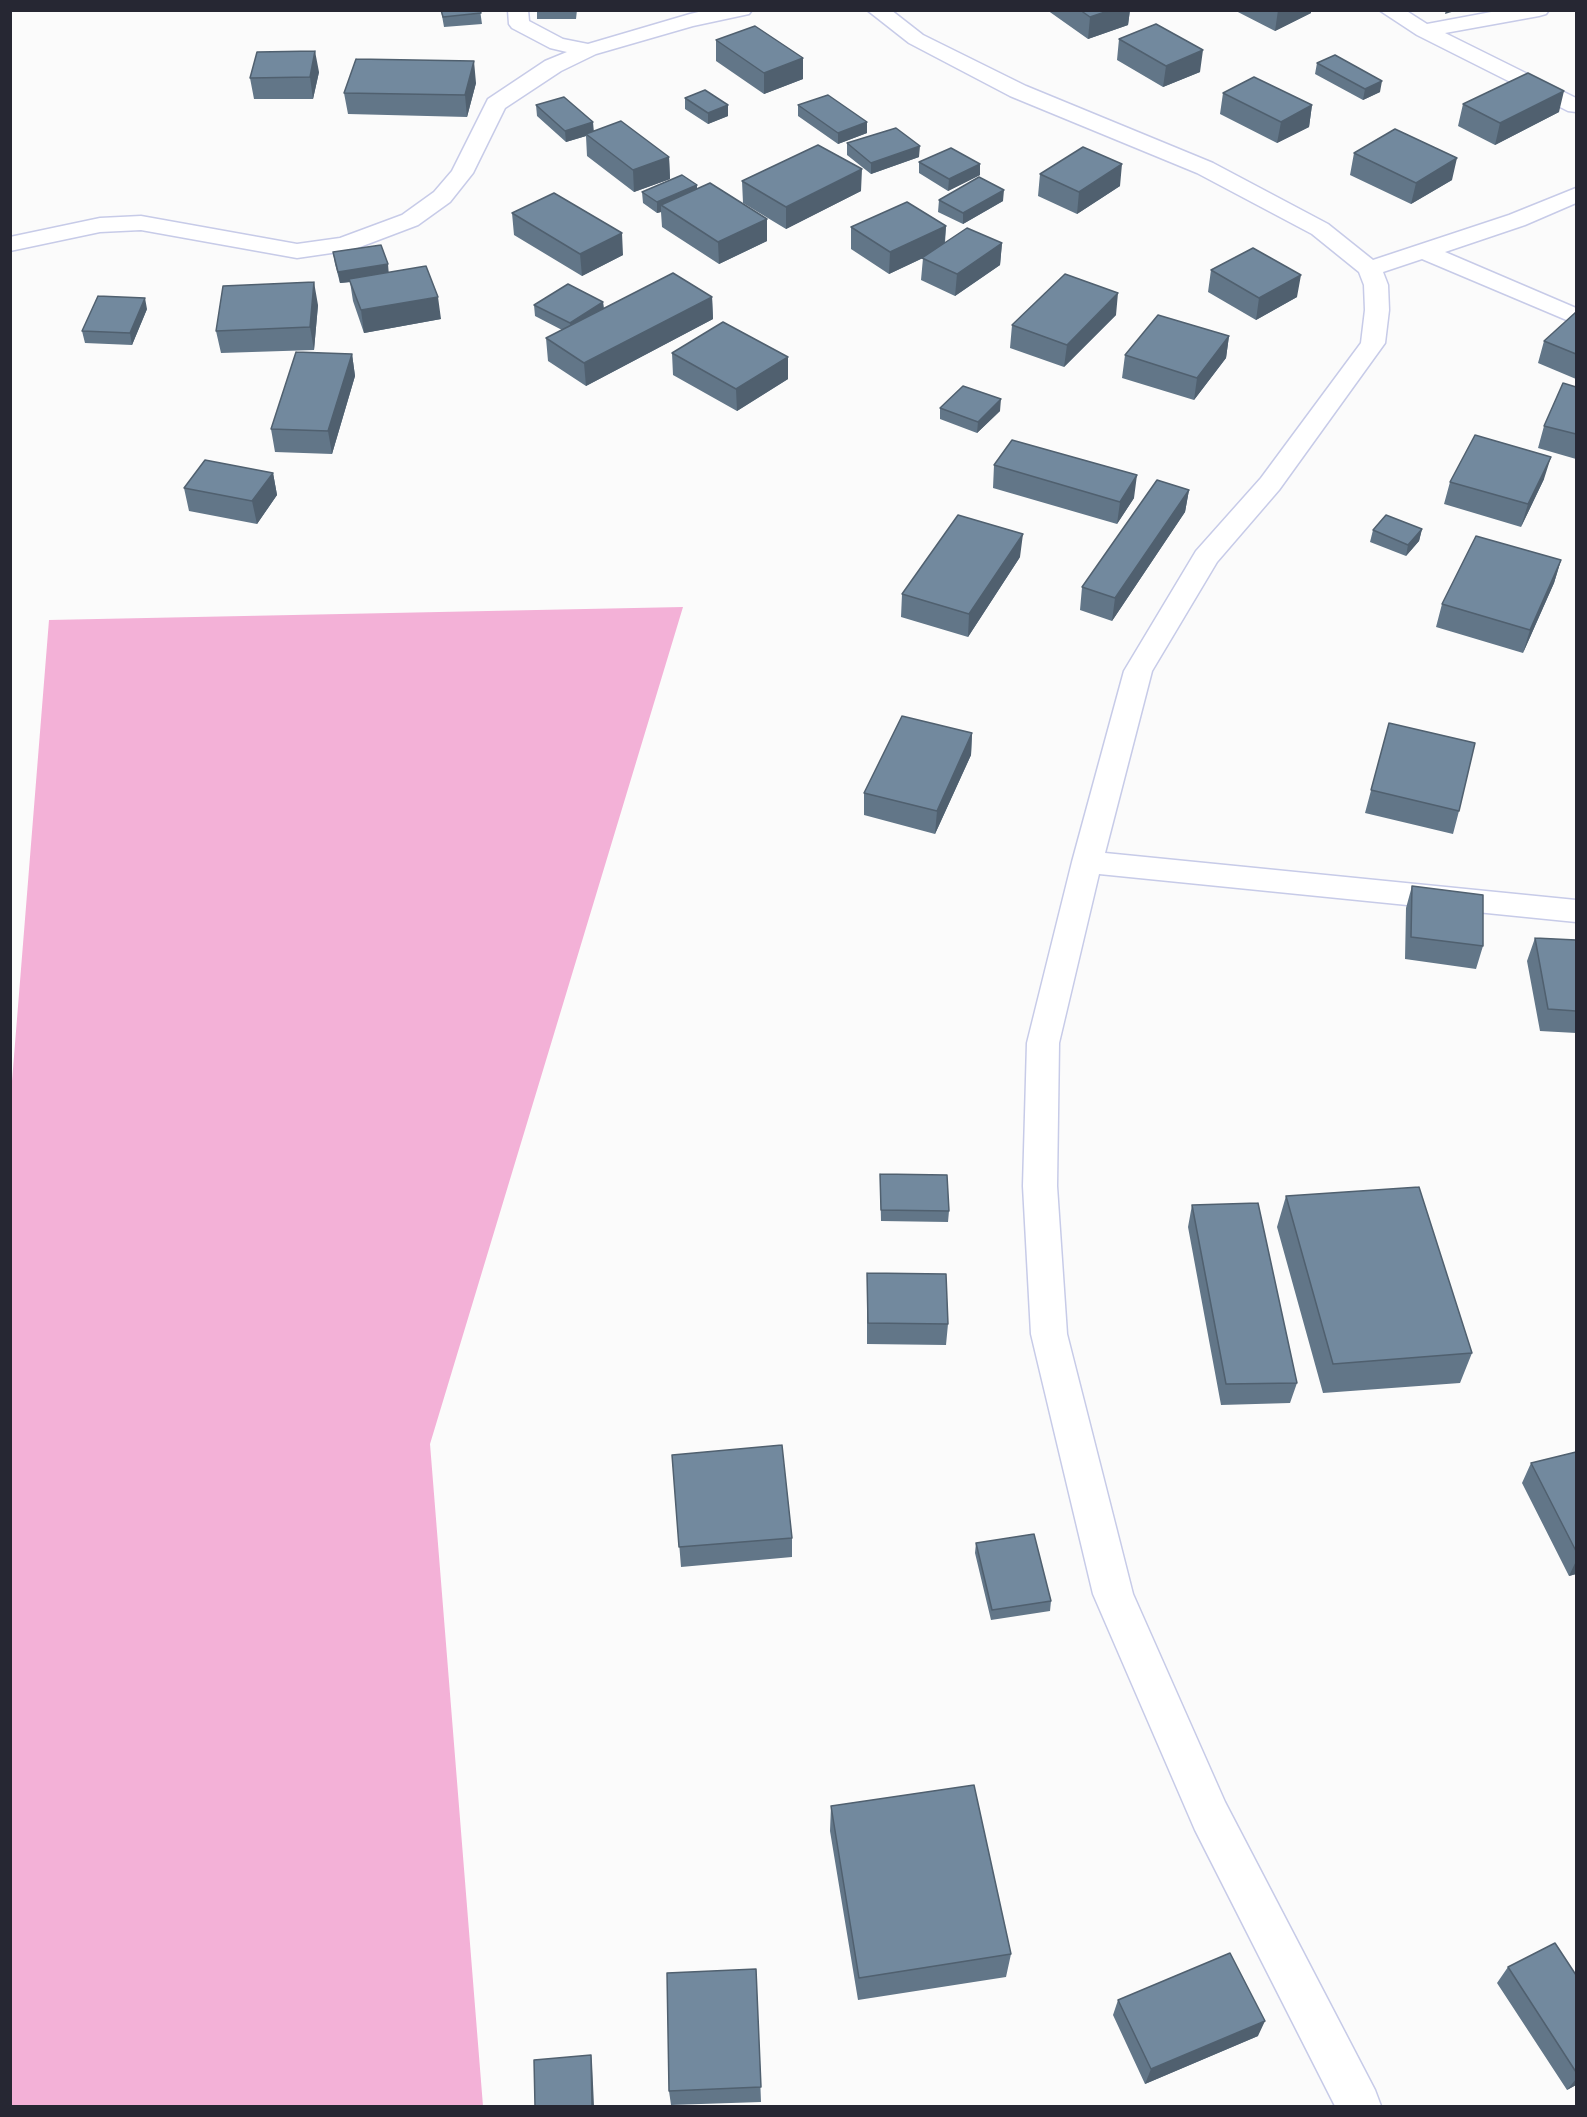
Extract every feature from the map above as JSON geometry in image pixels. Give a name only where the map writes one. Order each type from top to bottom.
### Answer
[{"type":"street","points":[[518,10],[519,24],[557,44],[589,50]]},
{"type":"street","points":[[10,244],[100,225],[141,223],[297,250],[344,245],[410,220],[442,197],[462,173],[496,104],[553,66],[589,50],[690,20],[742,10]]},
{"type":"street","points":[[877,10],[916,39],[1018,91],[1205,168],[1320,229],[1370,269],[1376,285],[1377,310],[1373,343],[1270,484],[1206,557],[1138,671],[1087,862],[1043,1043],[1040,1186],[1049,1334],[1113,1594],[1210,1816],[1359,2106]]},
{"type":"street","points":[[1389,10],[1424,31],[1576,106]]},
{"type":"street","points":[[1424,31],[1539,10]]},
{"type":"street","points":[[1370,269],[1517,220],[1576,195]]},
{"type":"street","points":[[1424,250],[1576,316]]},
{"type":"street","points":[[1087,862],[1576,911]]},
{"type":"shaded area","points":[[683,607],[430,1444],[483,2106],[11,2106],[10,1106],[49,620]]},
{"type":"building","points":[[441,10],[480,10],[481,13],[443,17]]},
{"type":"building","points":[[1080,10],[1111,10],[1090,17]]},
{"type":"building","points":[[1156,24],[1203,50],[1166,66],[1119,39]]},
{"type":"building","points":[[755,26],[803,58],[764,73],[716,40]]},
{"type":"building","points":[[315,51],[310,77],[250,78],[257,52]]},
{"type":"building","points":[[1335,55],[1382,81],[1365,89],[1317,63]]},
{"type":"building","points":[[356,59],[474,61],[465,95],[344,93]]},
{"type":"building","points":[[1528,73],[1564,91],[1500,123],[1463,104]]},
{"type":"building","points":[[1254,77],[1312,105],[1281,122],[1223,93]]},
{"type":"building","points":[[705,90],[728,105],[708,113],[685,98]]},
{"type":"building","points":[[828,95],[867,122],[838,133],[798,105]]},
{"type":"building","points":[[564,97],[593,122],[565,131],[536,105]]},
{"type":"building","points":[[621,121],[669,157],[633,170],[586,134]]},
{"type":"building","points":[[896,128],[920,146],[871,163],[847,143]]},
{"type":"building","points":[[1395,129],[1457,158],[1416,183],[1354,153]]},
{"type":"building","points":[[818,145],[862,169],[786,207],[742,181]]},
{"type":"building","points":[[1083,147],[1122,164],[1079,192],[1040,174]]},
{"type":"building","points":[[951,148],[980,164],[949,179],[919,162]]},
{"type":"building","points":[[682,175],[697,185],[657,202],[642,192]]},
{"type":"building","points":[[979,177],[1004,190],[963,213],[939,200]]},
{"type":"building","points":[[710,183],[767,219],[718,242],[661,205]]},
{"type":"building","points":[[554,193],[622,233],[580,254],[512,213]]},
{"type":"building","points":[[907,202],[946,226],[890,252],[851,227]]},
{"type":"building","points":[[967,228],[1002,243],[957,274],[922,258]]},
{"type":"building","points":[[381,245],[388,264],[338,272],[333,252]]},
{"type":"building","points":[[1253,248],[1301,275],[1259,298],[1211,270]]},
{"type":"building","points":[[426,266],[438,297],[361,310],[349,279]]},
{"type":"building","points":[[673,273],[712,297],[584,363],[546,338]]},
{"type":"building","points":[[1065,274],[1118,293],[1067,345],[1012,325]]},
{"type":"building","points":[[314,282],[310,327],[216,331],[223,286]]},
{"type":"building","points":[[568,284],[603,302],[570,323],[534,305]]},
{"type":"building","points":[[98,296],[145,298],[130,333],[82,331]]},
{"type":"building","points":[[1576,312],[1576,354],[1544,341]]},
{"type":"building","points":[[1158,315],[1229,336],[1197,378],[1125,355]]},
{"type":"building","points":[[723,322],[788,357],[736,389],[672,353]]},
{"type":"building","points":[[296,352],[352,354],[328,431],[271,429]]},
{"type":"building","points":[[1563,383],[1576,387],[1576,434],[1544,426]]},
{"type":"building","points":[[963,386],[1001,399],[978,422],[940,408]]},
{"type":"building","points":[[1475,435],[1551,457],[1528,504],[1450,482]]},
{"type":"building","points":[[1012,440],[1137,475],[1120,502],[994,465]]},
{"type":"building","points":[[205,460],[273,473],[252,501],[184,488]]},
{"type":"building","points":[[1157,480],[1189,490],[1115,598],[1082,587]]},
{"type":"building","points":[[958,515],[1023,534],[969,614],[902,594]]},
{"type":"building","points":[[1386,515],[1422,529],[1408,545],[1373,530]]},
{"type":"building","points":[[1476,536],[1561,560],[1530,630],[1442,604]]},
{"type":"building","points":[[902,716],[972,733],[937,811],[864,793]]},
{"type":"building","points":[[1389,723],[1475,743],[1459,811],[1371,790]]},
{"type":"building","points":[[1412,886],[1483,895],[1483,946],[1411,937]]},
{"type":"building","points":[[1535,938],[1576,940],[1576,1011],[1548,1009]]},
{"type":"building","points":[[880,1174],[947,1175],[949,1211],[881,1210]]},
{"type":"building","points":[[1419,1187],[1472,1353],[1333,1364],[1286,1196]]},
{"type":"building","points":[[1258,1203],[1297,1383],[1226,1384],[1192,1205]]},
{"type":"building","points":[[867,1273],[946,1274],[948,1324],[868,1323]]},
{"type":"building","points":[[782,1445],[792,1538],[679,1547],[672,1455]]},
{"type":"building","points":[[1576,1452],[1576,1551],[1531,1463]]},
{"type":"building","points":[[1034,1534],[1051,1601],[992,1610],[976,1543]]},
{"type":"building","points":[[974,1785],[1011,1954],[859,1978],[831,1806]]},
{"type":"building","points":[[1555,1943],[1576,1975],[1576,2072],[1508,1967]]},
{"type":"building","points":[[1230,1953],[1265,2021],[1151,2069],[1118,2000]]},
{"type":"building","points":[[756,1969],[761,2087],[669,2091],[667,1973]]},
{"type":"building","points":[[591,2055],[592,2106],[535,2106],[534,2060]]}]
